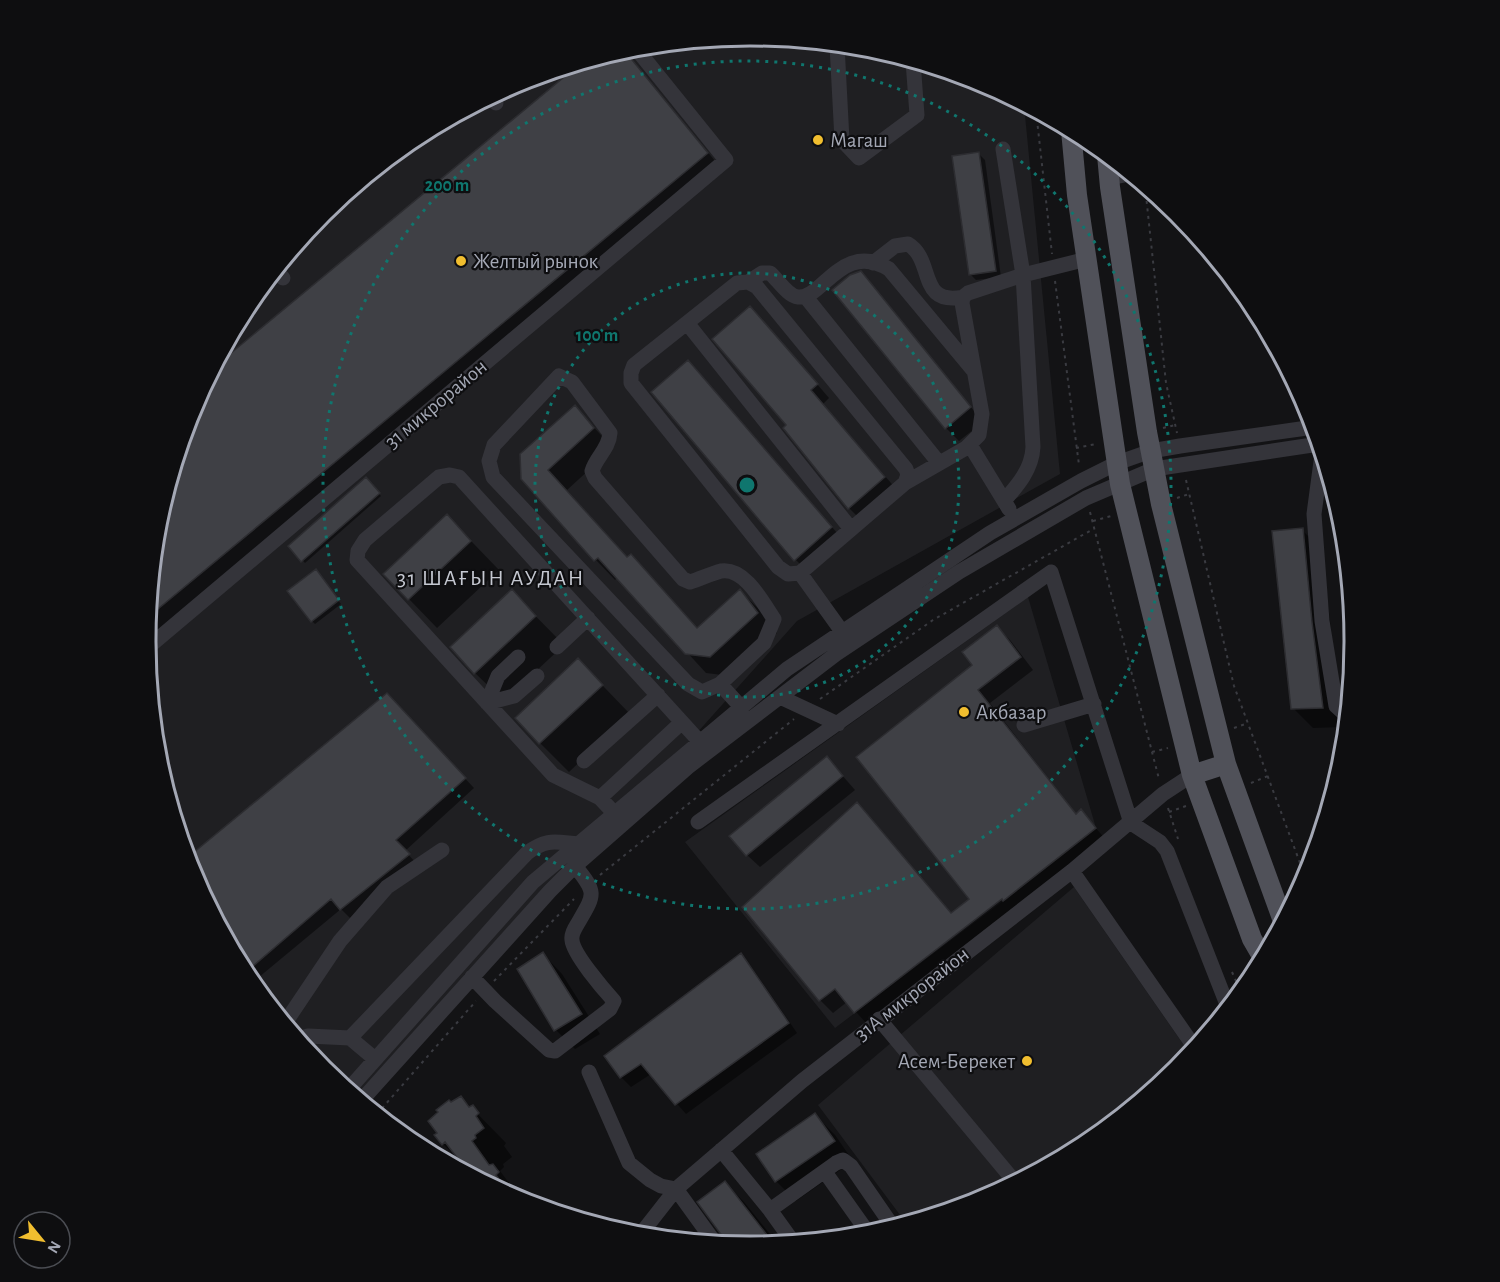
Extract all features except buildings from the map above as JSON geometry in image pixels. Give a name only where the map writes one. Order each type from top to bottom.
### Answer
[{"type":"main road","points":[[1072,142],[1077,195],[1120,484],[1192,775],[1252,939],[1258,949]]},
{"type":"main road","points":[[1108,166],[1152,460],[1161,504],[1226,764],[1279,911]]},
{"type":"main road","points":[[1192,775],[1226,764]]},
{"type":"street","points":[[837,53],[842,140],[859,158],[917,115],[914,70]]},
{"type":"street","name":"31 микрорайон","points":[[155,641],[726,160],[643,57]]},
{"type":"street","points":[[1003,149],[1023,275],[1033,456],[1024,476],[1004,501]]},
{"type":"street","points":[[1109,178],[1120,176]]},
{"type":"street","points":[[873,263],[896,246],[908,244],[916,250],[936,294],[950,299],[963,297],[968,293],[1023,275],[1087,259]]},
{"type":"street","points":[[963,297],[962,303],[975,372],[982,414],[979,435],[970,445],[905,483],[800,573],[788,574],[778,567],[631,383],[634,365],[737,283],[748,282],[762,273],[770,273],[792,295],[799,297],[805,296],[843,266],[873,263],[880,264],[889,270],[975,372]]},
{"type":"street","points":[[748,282],[757,287],[906,469],[908,476],[905,483]]},
{"type":"street","points":[[805,296],[939,464]]},
{"type":"street","points":[[687,323],[851,529]]},
{"type":"street","points":[[560,376],[572,382],[610,433],[610,440],[591,471],[595,478],[683,579],[690,582],[723,571],[734,574],[748,581],[774,619],[764,643],[720,684],[702,692],[688,684],[493,477],[489,461],[494,445],[560,376]]},
{"type":"street","points":[[366,1095],[575,866],[688,767],[836,654],[958,573],[1086,498],[1120,484],[1152,460],[1180,446],[1305,428]]},
{"type":"street","points":[[970,445],[1015,518]]},
{"type":"street","points":[[354,1084],[533,882],[787,669],[990,532],[1117,463],[1152,460],[1183,465],[1311,445]]},
{"type":"street","points":[[1320,472],[1314,514],[1322,621],[1336,706],[1340,710]]},
{"type":"street","points":[[615,814],[600,798],[553,775],[357,560],[358,550],[365,540],[422,491],[439,477],[450,475],[459,477],[700,742]]},
{"type":"street","points":[[698,822],[1051,572],[1131,822],[1160,842],[1167,851],[1225,999]]},
{"type":"street","points":[[800,573],[843,633]]},
{"type":"street","points":[[557,647],[588,618]]},
{"type":"street","points":[[487,703],[498,676],[518,657]]},
{"type":"street","points":[[487,703],[514,696],[537,676]]},
{"type":"street","points":[[720,684],[741,708]]},
{"type":"street","points":[[584,761],[658,695]]},
{"type":"street","points":[[780,697],[838,724]]},
{"type":"street","points":[[1024,725],[1094,704]]},
{"type":"street","points":[[600,798],[681,722]]},
{"type":"street","name":"31А микрорайон","points":[[648,1226],[676,1189],[879,1019],[1072,871],[1164,794],[1192,775]]},
{"type":"street","points":[[350,1038],[527,853],[539,844],[549,842],[578,844]]},
{"type":"street","points":[[289,1017],[340,941],[387,887],[442,850]]},
{"type":"street","points":[[472,977],[549,1050],[555,1051],[610,1009],[614,1001],[576,952],[572,940],[574,931],[590,902],[592,891],[589,883],[575,866]]},
{"type":"street","points":[[1072,871],[1190,1040]]},
{"type":"street","points":[[879,1019],[1010,1176]]},
{"type":"street","points":[[306,1036],[350,1038],[375,1059]]},
{"type":"street","points":[[589,1072],[629,1163],[650,1180],[661,1186],[676,1189],[708,1234]]},
{"type":"street","points":[[721,1150],[787,1234]]},
{"type":"street","points":[[770,1210],[843,1160],[851,1166],[887,1219]]},
{"type":"street","points":[[825,1172],[862,1225]]},
{"type":"path","points":[[1037,121],[1053,269],[1081,481]]},
{"type":"path","points":[[1146,198],[1166,383],[1180,446]]},
{"type":"path","points":[[1183,465],[1234,686],[1300,866]]},
{"type":"path","points":[[1086,498],[1164,794],[1180,845]]},
{"type":"path","points":[[1231,972],[1236,982]]},
{"type":"shaded area","name":"31 ШАҒЫН АУДАН","points":[[750,46],[828,52],[904,67],[978,92],[1025,114],[1060,474],[797,621],[370,1098],[330,1061],[278,1003],[235,938],[201,869],[187,832],[167,757],[161,719],[155,641],[161,563],[167,525],[187,450],[201,413],[235,344],[256,311],[278,279],[330,221],[388,169],[420,147],[453,126],[522,92],[559,78],[634,58],[672,52]]},
{"type":"shaded area","name":"Акбазар","points":[[1028,597],[1096,828],[835,1028],[685,842]]},
{"type":"shaded area","name":"Асем-Берекет","points":[[1074,887],[1184,1046],[1142,1088],[1112,1113],[1047,1156],[978,1190],[901,1216],[818,1105]]},
{"type":"place","name":"Магаш","points":[[818,140]]},
{"type":"place","name":"Желтый рынок","points":[[461,261]]},
{"type":"place","name":"Акбазар","points":[[964,712]]},
{"type":"place","name":"Асем-Берекет","points":[[1027,1061]]},
{"type":"district","name":"31 ШАҒЫН АУДАН","points":[[491,578]]}]
